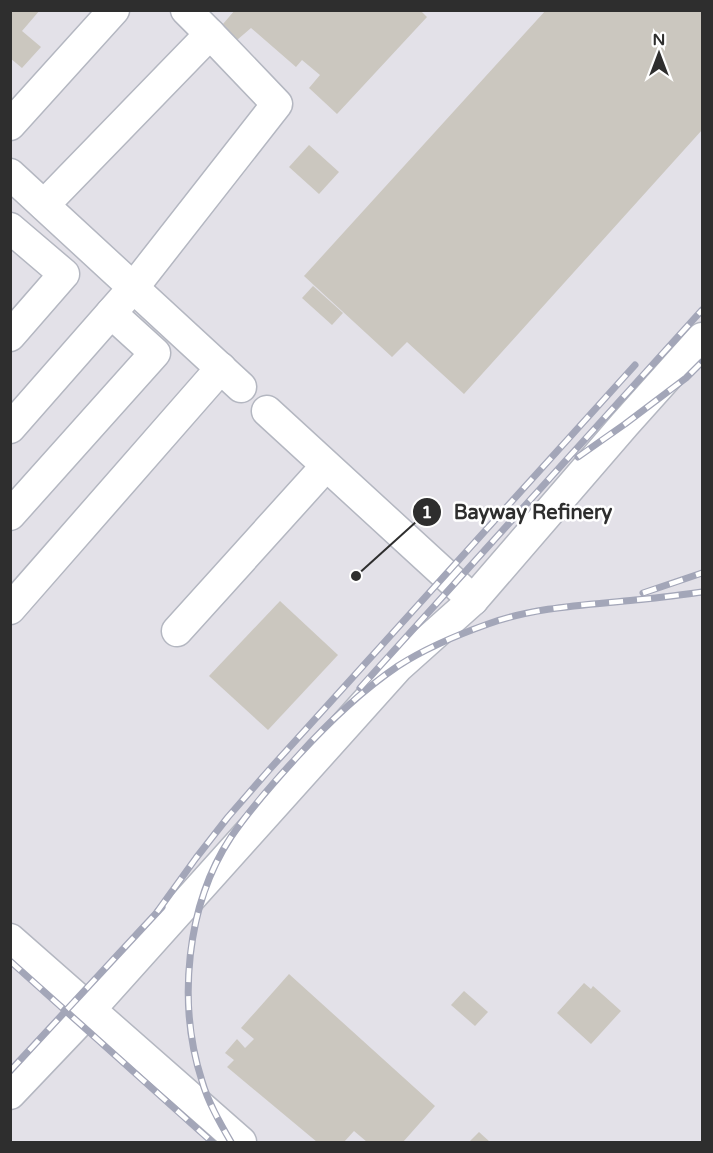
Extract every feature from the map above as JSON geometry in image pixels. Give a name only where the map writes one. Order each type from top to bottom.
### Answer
[{"type":"lane","points":[[10,125],[114,10]]},
{"type":"lane","points":[[10,428],[133,288],[277,104],[186,10]]},
{"type":"lane","points":[[44,205],[210,34]]},
{"type":"lane","points":[[10,174],[231,378],[10,609]]},
{"type":"lane","points":[[10,228],[64,274],[10,336]]},
{"type":"lane","points":[[10,515],[155,353],[111,313]]},
{"type":"lane","points":[[10,1094],[90,1010],[398,667],[473,600],[702,338]]},
{"type":"lane","points":[[267,411],[473,600]]},
{"type":"lane","points":[[177,631],[326,466]]},
{"type":"lane","points":[[10,939],[241,1143]]},
{"type":"shaded area","points":[[11,11],[702,11],[702,1142],[11,1142]]},
{"type":"building","points":[[10,10],[40,10],[22,31],[41,47],[22,68],[10,58]]},
{"type":"building","points":[[235,10],[420,10],[427,17],[337,114],[309,88],[320,75],[302,60],[296,67],[251,28],[237,40],[223,24]]},
{"type":"building","points":[[546,10],[702,10],[702,130],[464,394],[407,342],[392,357],[304,276]]},
{"type":"building","points":[[309,145],[339,172],[319,194],[289,167]]},
{"type":"building","points":[[313,286],[343,313],[332,325],[302,298]]},
{"type":"building","points":[[280,601],[338,655],[268,730],[209,676]]},
{"type":"building","points":[[289,974],[435,1106],[403,1142],[367,1142],[354,1131],[344,1142],[317,1142],[227,1067],[234,1060],[225,1053],[237,1039],[245,1048],[254,1039],[241,1028]]},
{"type":"building","points":[[584,983],[591,989],[593,986],[621,1011],[591,1044],[557,1013]]},
{"type":"building","points":[[464,991],[488,1012],[475,1026],[451,1005]]},
{"type":"building","points":[[479,1132],[490,1142],[469,1142]]},
{"type":"railway","points":[[360,688],[702,310]]},
{"type":"railway","points":[[578,457],[686,378],[702,362]]},
{"type":"railway","points":[[157,912],[228,817],[269,770],[635,365]]},
{"type":"railway","points":[[643,593],[702,573]]},
{"type":"railway","points":[[231,1142],[208,1097],[194,1051],[188,988],[190,956],[195,924],[216,864],[231,837],[271,786],[320,732],[358,697],[398,666],[442,642],[488,624],[524,614],[702,592]]},
{"type":"railway","points":[[10,1071],[162,907]]},
{"type":"railway","points":[[10,961],[212,1142]]},
{"type":"place","name":"Bayway Refinery","points":[[356,576]]}]
